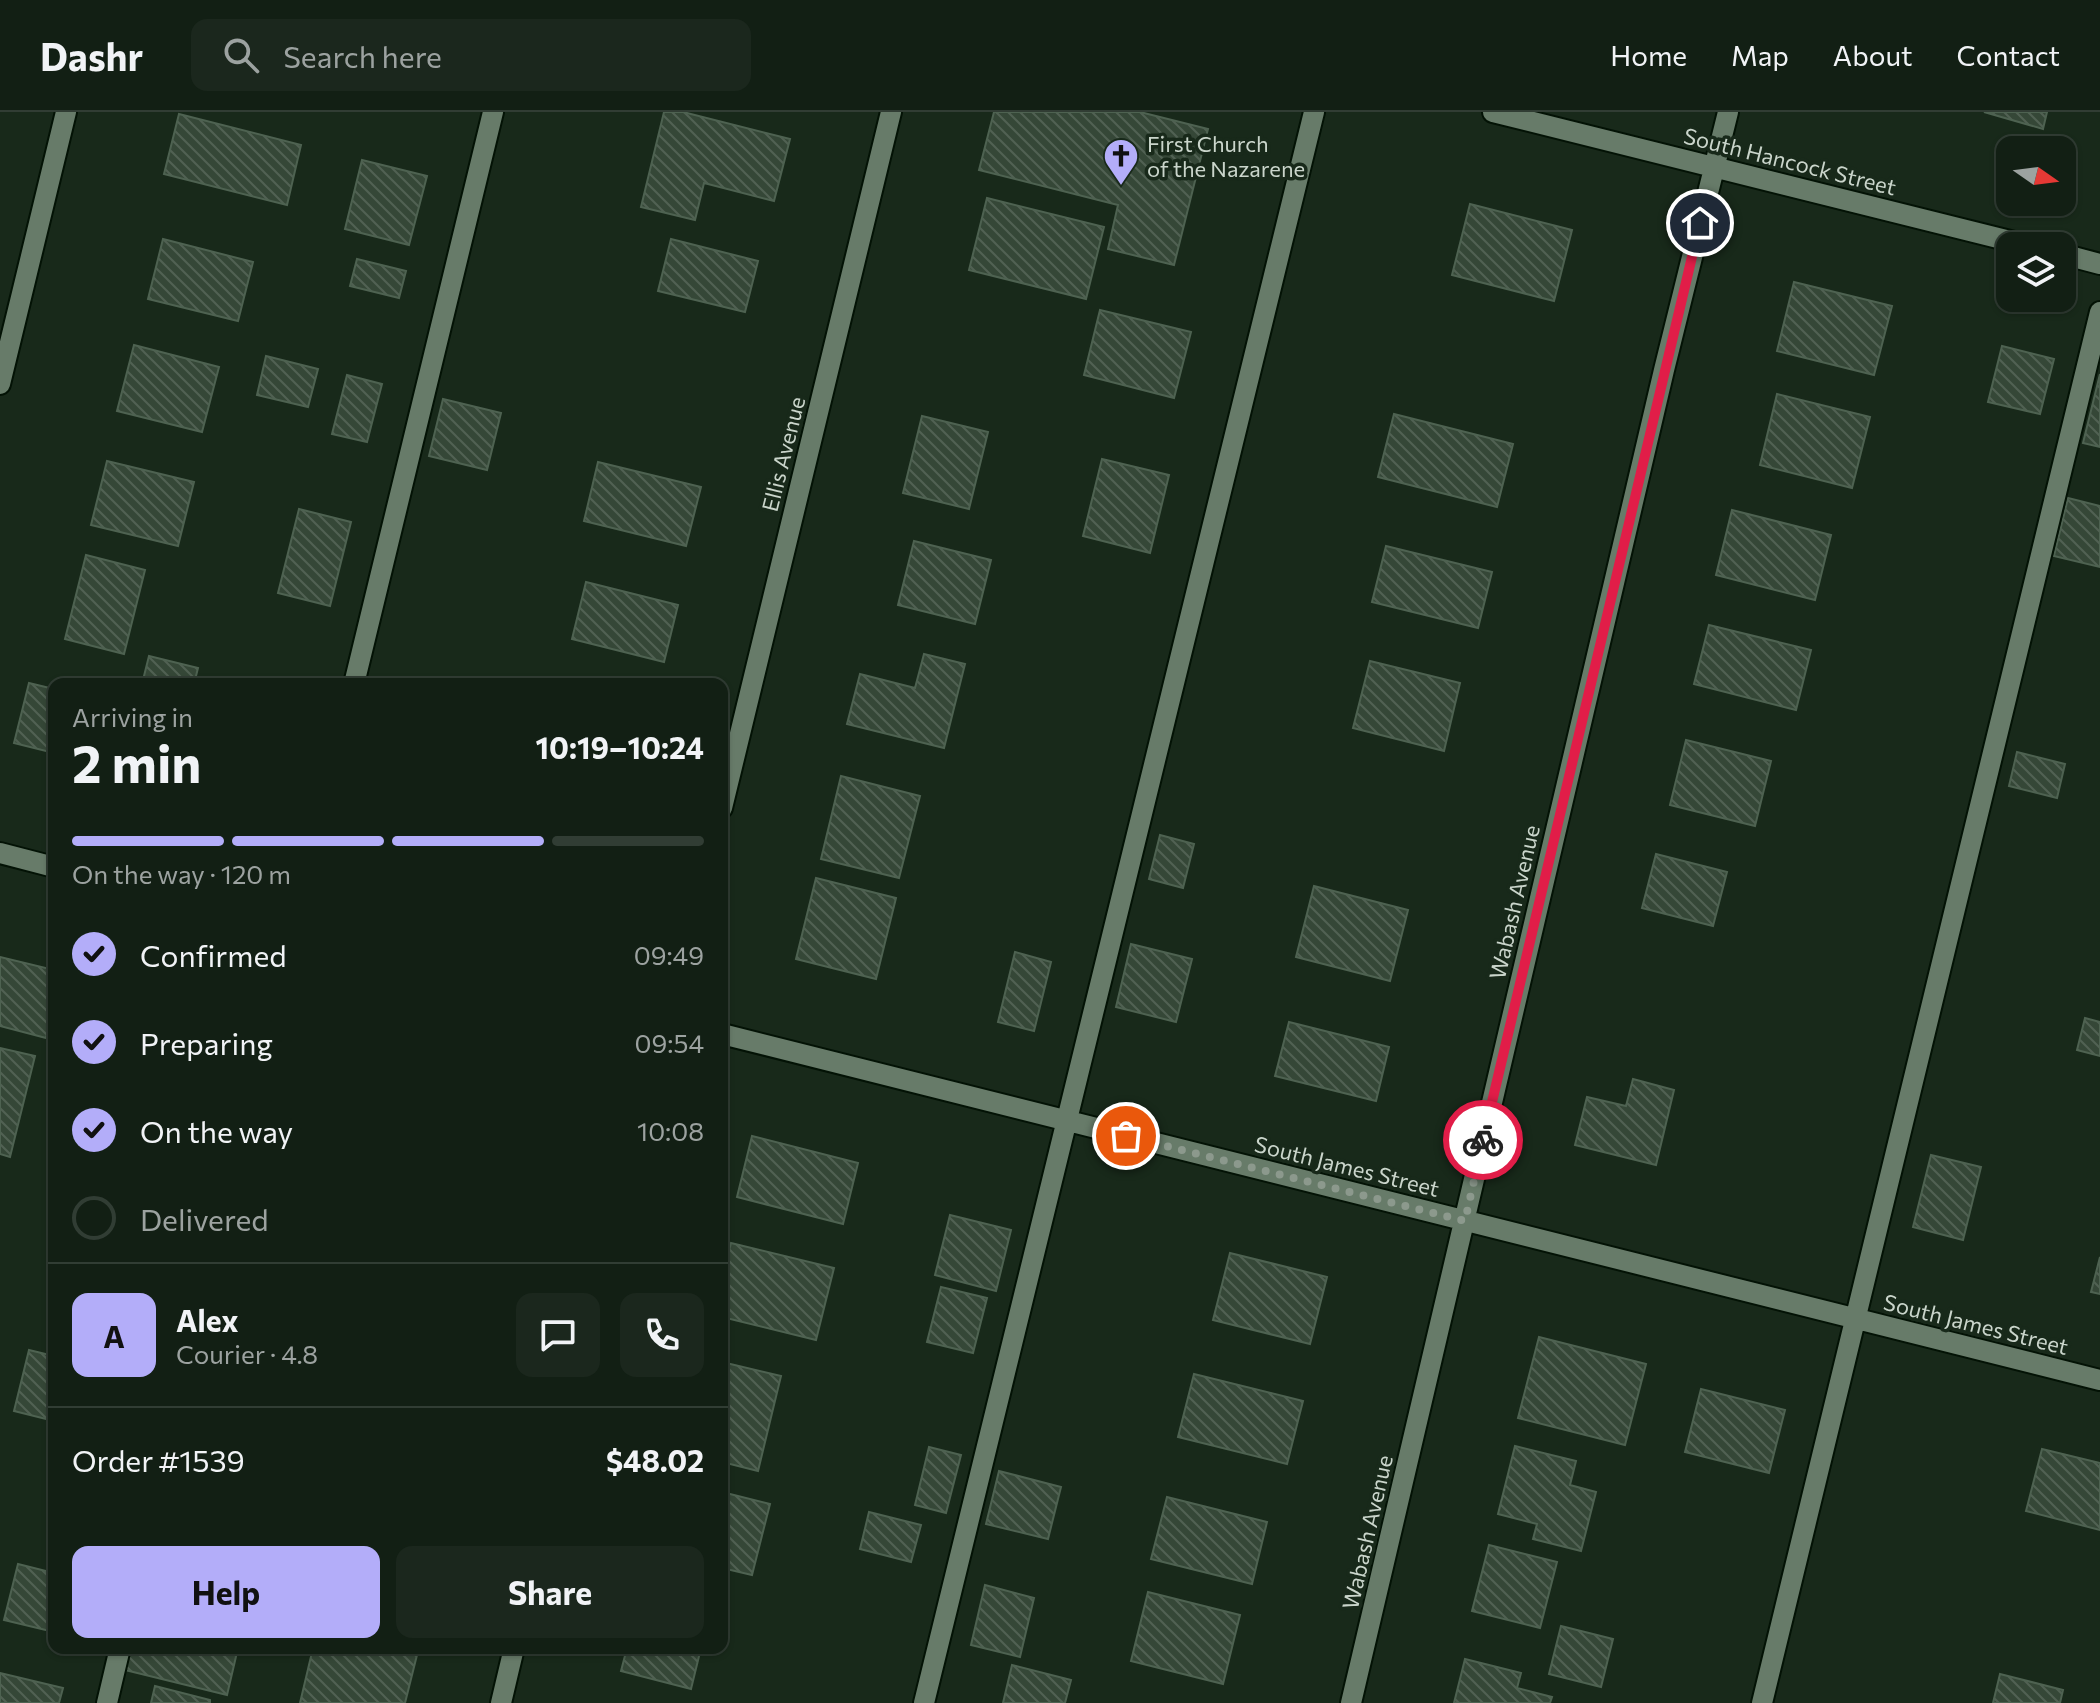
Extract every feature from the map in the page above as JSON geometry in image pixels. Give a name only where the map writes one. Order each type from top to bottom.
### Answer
[{"type":"street","points":[[0,384],[66,112]]},
{"type":"street","points":[[355,678],[493,112]]},
{"type":"street","name":"Ellis Avenue","points":[[728,783],[891,112]]},
{"type":"street","points":[[924,1703],[1314,112]]},
{"type":"street","name":"South Hancock Street","points":[[1493,112],[1996,238]]},
{"type":"street","name":"Wabash Avenue","points":[[1351,1703],[1728,112]]},
{"type":"street","points":[[2076,258],[2100,264]]},
{"type":"street","points":[[1762,1703],[2100,312]]},
{"type":"street","points":[[0,853],[48,865]]},
{"type":"street","name":"South James Street","points":[[728,1036],[2100,1380]]},
{"type":"street","points":[[107,1703],[119,1654]]},
{"type":"street","points":[[501,1703],[513,1654]]},
{"type":"building","points":[[664,112],[683,112],[790,139],[774,201],[704,183],[695,220],[641,207]]},
{"type":"building","name":"First Church of the Nazarene","points":[[994,112],[1140,112],[1208,129],[1174,265],[1108,249],[1118,205],[979,170]]},
{"type":"building","points":[[1984,112],[2047,112],[2043,129]]},
{"type":"building","points":[[179,114],[301,145],[287,205],[164,174]]},
{"type":"building","points":[[362,160],[427,176],[409,245],[345,229]]},
{"type":"building","points":[[987,198],[1104,227],[1086,299],[969,270]]},
{"type":"building","points":[[1470,204],[1572,230],[1554,301],[1452,275]]},
{"type":"building","points":[[163,239],[253,262],[238,321],[148,299]]},
{"type":"building","points":[[671,239],[758,261],[745,312],[658,291]]},
{"type":"building","points":[[357,259],[406,271],[399,298],[350,286]]},
{"type":"building","points":[[1794,282],[1892,306],[1874,375],[1777,351]]},
{"type":"building","points":[[1100,310],[1191,332],[1174,398],[1084,375]]},
{"type":"building","points":[[134,345],[219,367],[202,432],[117,411]]},
{"type":"building","points":[[2002,346],[2054,359],[2040,414],[1988,402]]},
{"type":"building","points":[[266,356],[318,369],[308,407],[257,395]]},
{"type":"building","points":[[2100,374],[2100,447],[2083,443]]},
{"type":"building","points":[[347,375],[382,384],[367,442],[332,434]]},
{"type":"building","points":[[1777,394],[1870,417],[1852,488],[1760,465]]},
{"type":"building","points":[[443,399],[501,413],[487,470],[429,456]]},
{"type":"building","points":[[1394,414],[1513,444],[1497,507],[1378,477]]},
{"type":"building","points":[[922,416],[988,432],[969,509],[903,493]]},
{"type":"building","points":[[1102,459],[1169,475],[1150,553],[1083,536]]},
{"type":"building","points":[[107,461],[194,482],[178,546],[91,525]]},
{"type":"building","points":[[598,462],[701,487],[686,546],[584,521]]},
{"type":"building","points":[[2068,498],[2100,506],[2100,567],[2054,556]]},
{"type":"building","points":[[299,509],[351,522],[330,606],[278,593]]},
{"type":"building","points":[[1732,510],[1831,535],[1815,600],[1716,575]]},
{"type":"building","points":[[914,541],[991,560],[975,624],[898,605]]},
{"type":"building","points":[[1386,546],[1492,572],[1478,628],[1372,602]]},
{"type":"building","points":[[86,555],[145,570],[124,654],[65,639]]},
{"type":"building","points":[[586,582],[678,605],[664,662],[572,639]]},
{"type":"building","points":[[1709,625],[1811,650],[1796,710],[1694,684]]},
{"type":"building","points":[[924,654],[965,664],[944,748],[847,724],[860,674],[915,688]]},
{"type":"building","points":[[149,656],[198,668],[196,678],[144,678]]},
{"type":"building","points":[[1370,661],[1460,683],[1444,751],[1353,728]]},
{"type":"building","points":[[29,683],[48,688],[48,752],[14,743]]},
{"type":"building","points":[[1686,740],[1771,761],[1755,826],[1670,805]]},
{"type":"building","points":[[2017,752],[2065,764],[2057,798],[2009,786]]},
{"type":"building","points":[[841,776],[920,796],[899,878],[821,859]]},
{"type":"building","points":[[1160,835],[1194,844],[1183,888],[1149,879]]},
{"type":"building","points":[[1656,854],[1727,872],[1713,926],[1642,908]]},
{"type":"building","points":[[816,878],[896,898],[876,979],[796,959]]},
{"type":"building","points":[[1314,886],[1408,910],[1390,981],[1296,957]]},
{"type":"building","points":[[1131,944],[1192,959],[1176,1022],[1116,1007]]},
{"type":"building","points":[[1015,952],[1051,962],[1034,1031],[998,1022]]},
{"type":"building","points":[[0,957],[48,969],[46,1038],[0,1026]]},
{"type":"building","points":[[2085,1018],[2100,1022],[2100,1056],[2077,1050]]},
{"type":"building","points":[[1289,1022],[1389,1047],[1376,1101],[1275,1076]]},
{"type":"building","points":[[0,1048],[35,1056],[10,1157],[0,1154]]},
{"type":"building","points":[[1633,1079],[1674,1090],[1656,1165],[1575,1145],[1587,1097],[1626,1106]]},
{"type":"building","points":[[752,1136],[858,1163],[843,1224],[737,1197]]},
{"type":"building","points":[[1931,1155],[1981,1167],[1963,1240],[1913,1227]]},
{"type":"building","points":[[950,1215],[1011,1230],[996,1291],[935,1275]]},
{"type":"building","points":[[731,1243],[834,1268],[816,1340],[728,1318],[728,1255]]},
{"type":"building","points":[[1230,1253],[1327,1277],[1310,1344],[1213,1320]]},
{"type":"building","points":[[2100,1257],[2100,1294],[2091,1292]]},
{"type":"building","points":[[941,1287],[987,1298],[973,1353],[927,1342]]},
{"type":"building","points":[[1539,1337],[1646,1364],[1625,1445],[1518,1418]]},
{"type":"building","points":[[29,1350],[48,1355],[48,1420],[14,1411]]},
{"type":"building","points":[[728,1363],[781,1376],[758,1471],[728,1464]]},
{"type":"building","points":[[1194,1374],[1303,1401],[1287,1464],[1178,1437]]},
{"type":"building","points":[[1701,1389],[1785,1410],[1769,1473],[1685,1452]]},
{"type":"building","points":[[1515,1446],[1576,1461],[1570,1485],[1596,1492],[1581,1551],[1533,1539],[1537,1524],[1498,1514]]},
{"type":"building","points":[[929,1447],[961,1455],[946,1513],[915,1505]]},
{"type":"building","points":[[2042,1449],[2100,1463],[2100,1530],[2026,1511]]},
{"type":"building","points":[[999,1471],[1061,1487],[1048,1539],[986,1524]]},
{"type":"building","points":[[728,1494],[770,1504],[752,1575],[728,1569]]},
{"type":"building","points":[[1167,1497],[1267,1522],[1252,1584],[1151,1559]]},
{"type":"building","points":[[869,1512],[921,1525],[911,1562],[860,1549]]},
{"type":"building","points":[[1489,1545],[1557,1562],[1540,1628],[1472,1611]]},
{"type":"building","points":[[18,1564],[48,1572],[48,1631],[4,1620]]},
{"type":"building","points":[[985,1585],[1034,1598],[1020,1657],[971,1645]]},
{"type":"building","points":[[1148,1592],[1240,1615],[1223,1684],[1131,1661]]},
{"type":"building","points":[[1561,1626],[1613,1639],[1601,1687],[1549,1674]]},
{"type":"building","points":[[129,1654],[237,1654],[227,1695],[125,1670]]},
{"type":"building","points":[[312,1654],[417,1655],[405,1703],[300,1703]]},
{"type":"building","points":[[625,1654],[700,1654],[691,1689],[621,1671]]},
{"type":"building","points":[[1465,1659],[1521,1673],[1517,1688],[1552,1697],[1550,1703],[1454,1703]]},
{"type":"building","points":[[1012,1665],[1071,1680],[1065,1703],[1003,1703]]},
{"type":"building","points":[[0,1673],[63,1688],[59,1703],[0,1703]]},
{"type":"building","points":[[2000,1674],[2063,1690],[2060,1703],[1993,1703]]},
{"type":"building","points":[[155,1686],[210,1700],[210,1703],[151,1703]]},
{"type":"way so far","points":[[1126,1136],[1465,1221],[1483,1140]]},
{"type":"place","name":"First Church of the Nazarene","points":[[1121,187]]},
{"type":"route","points":[[1483,1140],[1700,223]]}]
